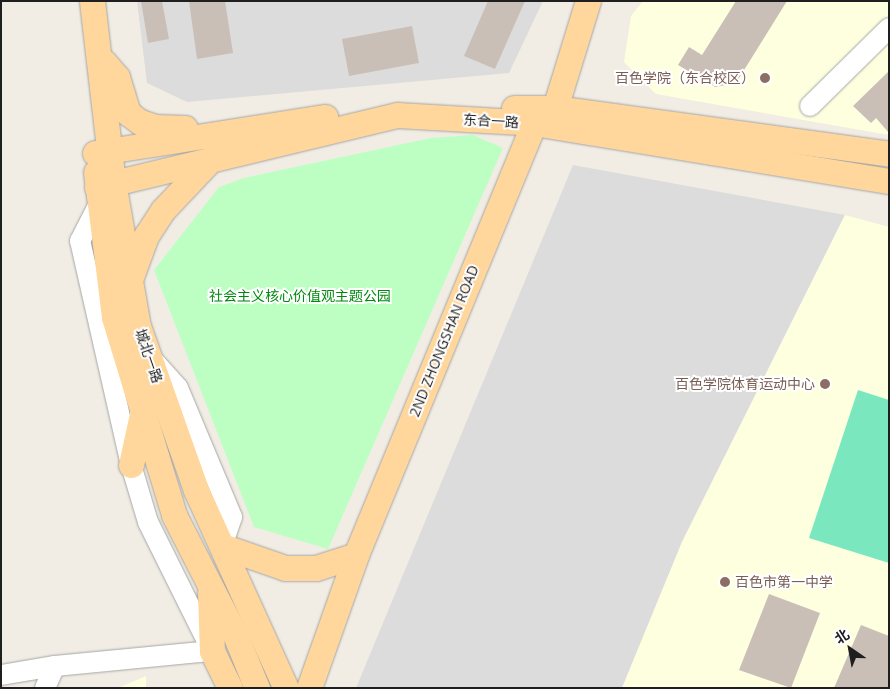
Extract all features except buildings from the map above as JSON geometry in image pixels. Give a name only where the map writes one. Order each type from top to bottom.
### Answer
[{"type":"main road","name":"城北一路","points":[[75,1],[103,151]]},
{"type":"main road","name":"城北一路","points":[[92,1],[99,56],[103,191],[114,317],[174,515],[210,585],[257,688]]},
{"type":"main road","points":[[534,123],[555,108],[588,1]]},
{"type":"main road","points":[[99,56],[117,77],[128,113],[140,122],[155,127],[227,132]]},
{"type":"main road","name":"东合一路","points":[[103,151],[399,106],[555,108],[889,154]]},
{"type":"main road","name":"东合一路","points":[[103,191],[210,159],[397,115],[534,123],[889,181]]},
{"type":"main road","name":"2ND ZHONGSHAN ROAD","points":[[309,688],[356,555],[534,123]]},
{"type":"main road","points":[[130,280],[146,236],[163,210],[210,159]]},
{"type":"main road","name":"城北一路","points":[[103,191],[130,280],[138,326],[196,490],[286,688]]},
{"type":"main road","points":[[131,465],[143,412]]},
{"type":"main road","points":[[222,546],[285,568],[316,568],[356,555]]},
{"type":"main road","points":[[210,585],[212,651],[230,688]]},
{"type":"street","points":[[810,106],[889,28]]},
{"type":"street","points":[[1,675],[55,666],[212,651],[148,522],[131,465],[80,241],[103,191]]},
{"type":"street","points":[[45,688],[55,666]]},
{"type":"shaded area","points":[[137,1],[543,1],[509,73],[187,102],[147,83]]},
{"type":"shaded area","name":"百色学院（东合校区）","points":[[643,1],[889,1],[889,135],[656,94],[624,62],[631,16]]},
{"type":"shaded area","points":[[573,165],[845,215],[682,542],[622,688],[356,688]]},
{"type":"shaded area","name":"百色学院体育运动中心","points":[[845,215],[889,227],[889,688],[622,688],[682,542]]},
{"type":"shaded area","points":[[146,676],[146,688],[118,688]]},
{"type":"green space","name":"社会主义核心价值观主题公园","points":[[473,135],[503,148],[328,549],[254,527],[154,270],[219,187],[244,178],[431,138]]},
{"type":"green space","points":[[858,390],[889,400],[889,563],[809,538]]},
{"type":"place","name":"百色学院（东合校区）","points":[[765,78]]},
{"type":"place","name":"百色学院体育运动中心","points":[[825,384]]},
{"type":"place","name":"百色市第一中学","points":[[725,582]]}]
